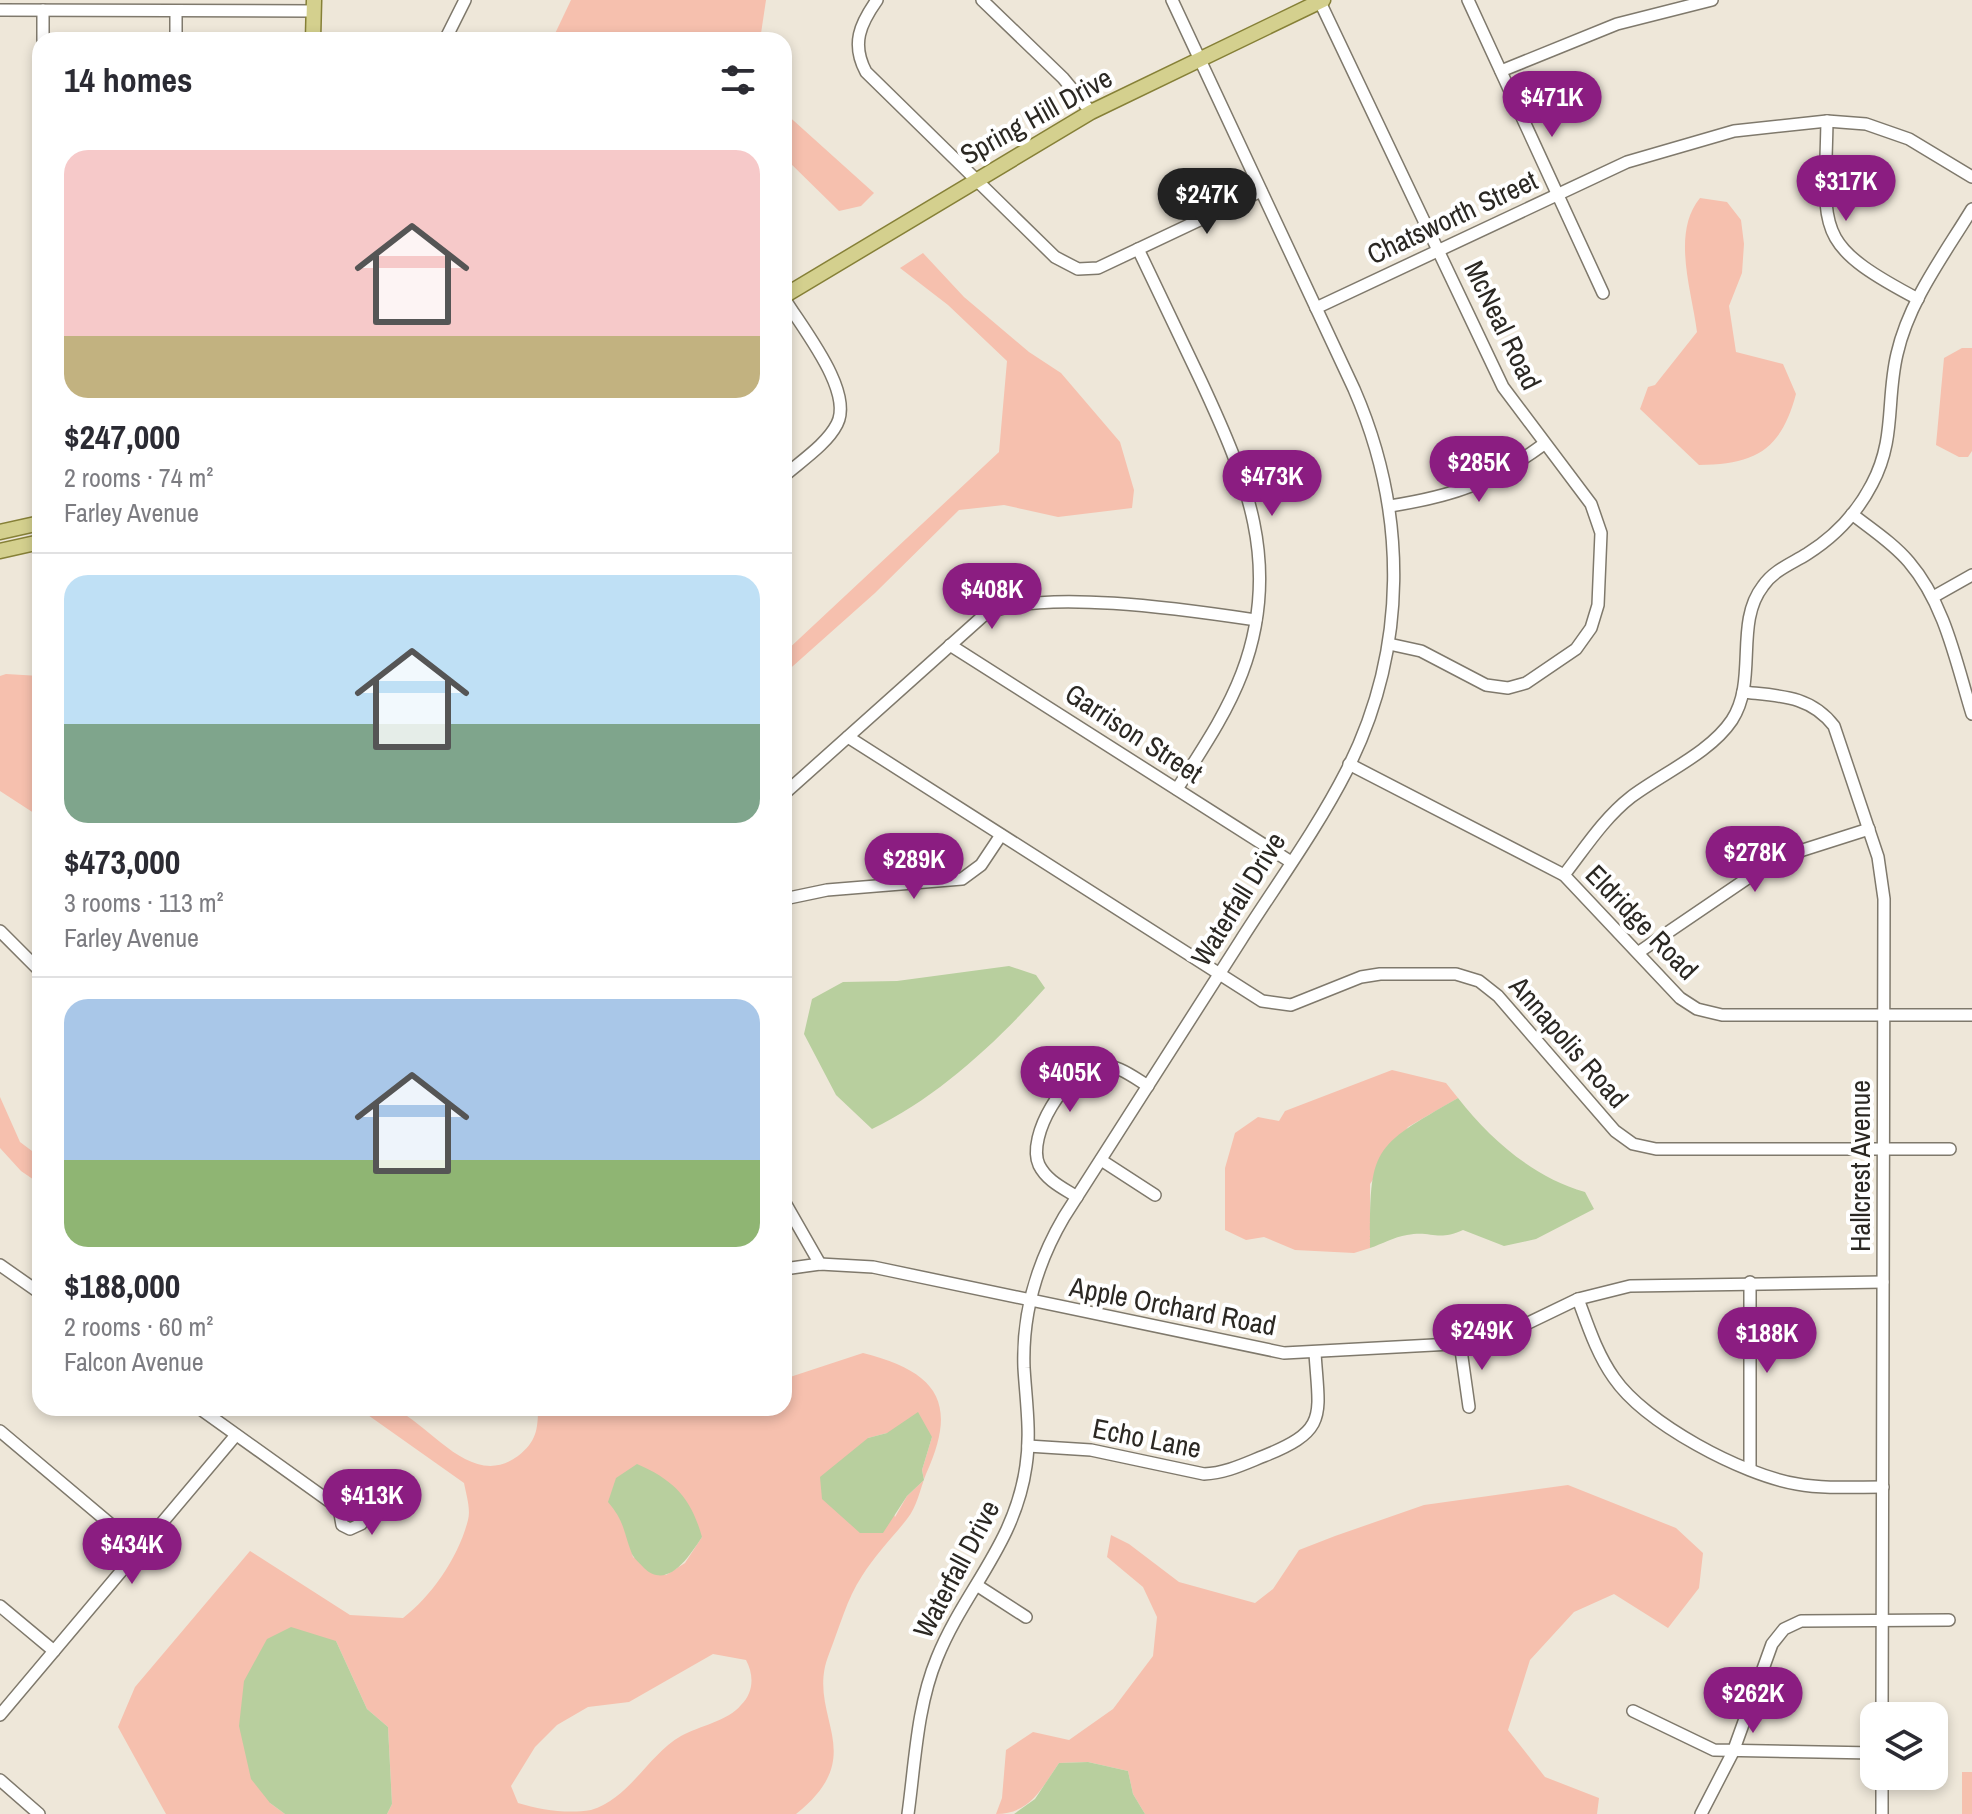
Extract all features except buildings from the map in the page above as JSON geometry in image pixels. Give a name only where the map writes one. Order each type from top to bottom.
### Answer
[{"type":"main road","name":"Spring Hill Drive","points":[[792,292],[975,179],[1091,112],[1322,1]]},
{"type":"main road","points":[[313,32],[314,6]]},
{"type":"main road","points":[[0,532],[32,525]]},
{"type":"main road","points":[[0,551],[32,544]]},
{"type":"street","points":[[449,32],[465,0]]},
{"type":"street","points":[[877,0],[858,32],[861,63],[975,179],[1069,267],[1098,268],[1261,191]]},
{"type":"street","points":[[982,0],[1063,78],[1091,112]]},
{"type":"street","name":"Waterfall Drive","points":[[908,1814],[928,1683],[947,1635],[995,1560],[1016,1513],[1028,1446],[1024,1342],[1030,1301],[1044,1256],[1077,1197],[1291,862],[1349,764],[1373,708],[1389,644],[1395,582],[1390,506],[1365,415],[1172,0]]},
{"type":"street","points":[[1468,0],[1603,293]]},
{"type":"street","points":[[1501,71],[1617,24],[1712,0]]},
{"type":"street","name":"McNeal Road","points":[[1322,1],[1503,387],[1591,504],[1601,533],[1598,605],[1585,638],[1534,679],[1508,688],[1486,685],[1421,651],[1389,644]]},
{"type":"street","points":[[0,10],[176,11],[314,6]]},
{"type":"street","points":[[43,10],[43,32]]},
{"type":"street","points":[[176,11],[176,32]]},
{"type":"street","points":[[1827,121],[1826,212],[1834,238],[1848,257],[1918,299]]},
{"type":"street","name":"Chatsworth Street","points":[[1316,308],[1627,162],[1697,139],[1766,126],[1827,121],[1866,124],[1902,136],[1972,177]]},
{"type":"street","points":[[1564,875],[1601,827],[1628,799],[1725,729],[1743,692],[1750,614],[1759,590],[1777,571],[1824,542],[1852,514],[1873,482],[1887,443],[1896,355],[1918,299],[1972,209]]},
{"type":"street","points":[[1138,249],[1246,485],[1258,540],[1256,620],[1233,695],[1177,789]]},
{"type":"street","points":[[792,310],[838,386],[842,406],[830,434],[792,469]]},
{"type":"street","points":[[1390,506],[1465,491],[1509,471],[1544,444]]},
{"type":"street","points":[[1852,514],[1908,562],[1933,597],[1972,714]]},
{"type":"street","points":[[1933,597],[1972,575]]},
{"type":"street","points":[[792,787],[983,616],[1016,604],[1142,605],[1256,620]]},
{"type":"street","name":"Garrison Street","points":[[950,645],[1291,862]]},
{"type":"street","name":"Hallcrest Avenue","points":[[1743,692],[1799,699],[1826,717],[1839,737],[1869,829],[1884,899],[1882,1702]]},
{"type":"street","name":"Annapolis Road","points":[[848,737],[1262,1001],[1280,1006],[1372,975],[1467,976],[1498,996],[1615,1131],[1633,1144],[1656,1149],[1950,1149]]},
{"type":"street","name":"Eldridge Road","points":[[1349,764],[1564,875],[1680,998],[1709,1014],[1972,1015]]},
{"type":"street","points":[[1639,952],[1764,867],[1803,850],[1869,829]]},
{"type":"street","points":[[792,897],[827,890],[962,879],[981,865],[1001,835]]},
{"type":"street","points":[[0,931],[32,963]]},
{"type":"street","points":[[1077,1197],[1052,1181],[1037,1158],[1036,1138],[1070,1081],[1087,1069],[1115,1067],[1148,1086]]},
{"type":"street","points":[[1101,1160],[1155,1195]]},
{"type":"street","points":[[792,1215],[820,1264]]},
{"type":"street","name":"Apple Orchard Road","points":[[792,1268],[820,1264],[873,1267],[1259,1350],[1315,1353],[1460,1343],[1513,1329],[1578,1299],[1630,1286],[1658,1283],[1883,1282]]},
{"type":"street","points":[[0,1265],[32,1287]]},
{"type":"street","points":[[1750,1282],[1750,1468]]},
{"type":"street","points":[[1578,1299],[1603,1361],[1637,1405],[1670,1429],[1750,1468],[1796,1484],[1883,1487]]},
{"type":"street","points":[[1460,1343],[1469,1407]]},
{"type":"street","name":"Echo Lane","points":[[1028,1446],[1091,1450],[1194,1473],[1223,1472],[1291,1445],[1308,1433],[1318,1410],[1315,1353]]},
{"type":"street","points":[[210,1416],[339,1508]]},
{"type":"street","points":[[0,1431],[140,1549]]},
{"type":"street","points":[[0,1715],[236,1435]]},
{"type":"street","points":[[978,1586],[1026,1617]]},
{"type":"street","points":[[0,1606],[54,1651]]},
{"type":"street","points":[[1701,1814],[1733,1752],[1772,1644],[1784,1629],[1811,1620],[1949,1620]]},
{"type":"street","points":[[1633,1711],[1701,1746],[1733,1752],[1860,1753]]},
{"type":"street","points":[[0,1780],[39,1814]]},
{"type":"street","points":[[1882,1790],[1882,1814]]},
{"type":"shaded area","points":[[571,0],[766,0],[761,32],[556,32]]},
{"type":"shaded area","points":[[792,119],[874,193],[861,206],[839,211],[792,165]]},
{"type":"shaded area","points":[[1700,198],[1727,202],[1741,220],[1744,244],[1742,273],[1729,306],[1736,352],[1783,364],[1796,394],[1783,429],[1763,450],[1736,461],[1699,465],[1640,409],[1648,387],[1655,385],[1697,332],[1685,245],[1691,212]]},
{"type":"shaded area","points":[[923,253],[964,297],[1029,352],[1061,373],[1120,442],[1134,490],[1132,508],[1058,517],[1004,505],[959,510],[875,593],[792,667],[792,646],[999,452],[1007,361],[948,305],[900,268]]},
{"type":"shaded area","points":[[1962,348],[1972,348],[1972,451],[1968,457],[1959,457],[1936,445],[1944,358]]},
{"type":"shaded area","points":[[0,676],[32,676],[32,812],[0,791]]},
{"type":"shaded area","points":[[1009,966],[1036,975],[1045,988],[1007,1028],[943,1085],[872,1129],[836,1095],[804,1034],[812,999],[843,982],[897,981]]},
{"type":"shaded area","points":[[1392,1070],[1446,1083],[1458,1098],[1408,1127],[1370,1184],[1370,1248],[1354,1253],[1295,1250],[1264,1237],[1246,1240],[1225,1230],[1225,1168],[1235,1133],[1258,1117],[1279,1121],[1285,1111]]},
{"type":"shaded area","points":[[0,1097],[20,1142],[32,1151],[32,1179],[0,1148]]},
{"type":"shaded area","points":[[1458,1098],[1484,1128],[1514,1155],[1548,1177],[1585,1192],[1594,1209],[1536,1239],[1504,1246],[1463,1230],[1440,1236],[1407,1235],[1370,1248],[1372,1189],[1381,1154],[1408,1128]]},
{"type":"shaded area","points":[[863,1353],[909,1370],[935,1394],[940,1409],[940,1427],[936,1449],[916,1503],[857,1585],[829,1654],[824,1676],[824,1697],[834,1753],[830,1772],[818,1792],[796,1814],[387,1814],[392,1804],[388,1727],[367,1709],[336,1641],[270,1803],[285,1814],[166,1814],[118,1727],[135,1687],[250,1551],[350,1615],[403,1618],[434,1587],[451,1561],[469,1516],[464,1483],[369,1416],[406,1416],[454,1452],[485,1466],[501,1464],[518,1456],[532,1440],[537,1416],[792,1416],[792,1376]],"holes":[[[887,1433],[932,1437],[922,1470],[924,1480],[907,1496],[895,1517],[868,1438]],[[624,1521],[702,1537],[685,1563],[666,1575],[633,1557]],[[713,1654],[746,1660],[751,1683],[748,1695],[735,1711],[681,1736],[617,1796],[591,1810],[573,1812],[518,1803],[511,1786],[535,1747],[557,1725],[588,1707],[629,1702]]]},
{"type":"shaded area","points":[[918,1412],[932,1437],[922,1470],[924,1480],[907,1496],[883,1533],[860,1533],[822,1499],[820,1477],[868,1438],[887,1433]]},
{"type":"shaded area","points":[[637,1464],[671,1484],[686,1501],[698,1523],[702,1537],[678,1568],[670,1573],[653,1574],[634,1558],[621,1521],[608,1502],[616,1478]]},
{"type":"shaded area","points":[[1568,1485],[1676,1528],[1703,1553],[1699,1588],[1668,1628],[1614,1594],[1574,1612],[1530,1660],[1508,1730],[1545,1777],[1599,1798],[1597,1814],[1145,1814],[1133,1794],[1128,1771],[1088,1762],[1059,1763],[1034,1798],[1018,1810],[996,1814],[1002,1798],[1006,1750],[1033,1732],[1069,1740],[1113,1709],[1153,1656],[1157,1617],[1143,1587],[1107,1557],[1111,1535],[1129,1544],[1179,1582],[1255,1603],[1273,1589],[1299,1550],[1335,1536],[1424,1505]]},
{"type":"shaded area","points":[[291,1627],[336,1641],[367,1709],[388,1727],[392,1804],[387,1814],[285,1814],[270,1803],[251,1779],[239,1726],[244,1681],[267,1639]]},
{"type":"shaded area","points":[[1088,1762],[1128,1771],[1133,1794],[1145,1814],[1014,1814],[1035,1799],[1059,1763]]},
{"type":"shaded area","points":[[1962,1772],[1972,1772],[1972,1814],[1962,1814]]}]
